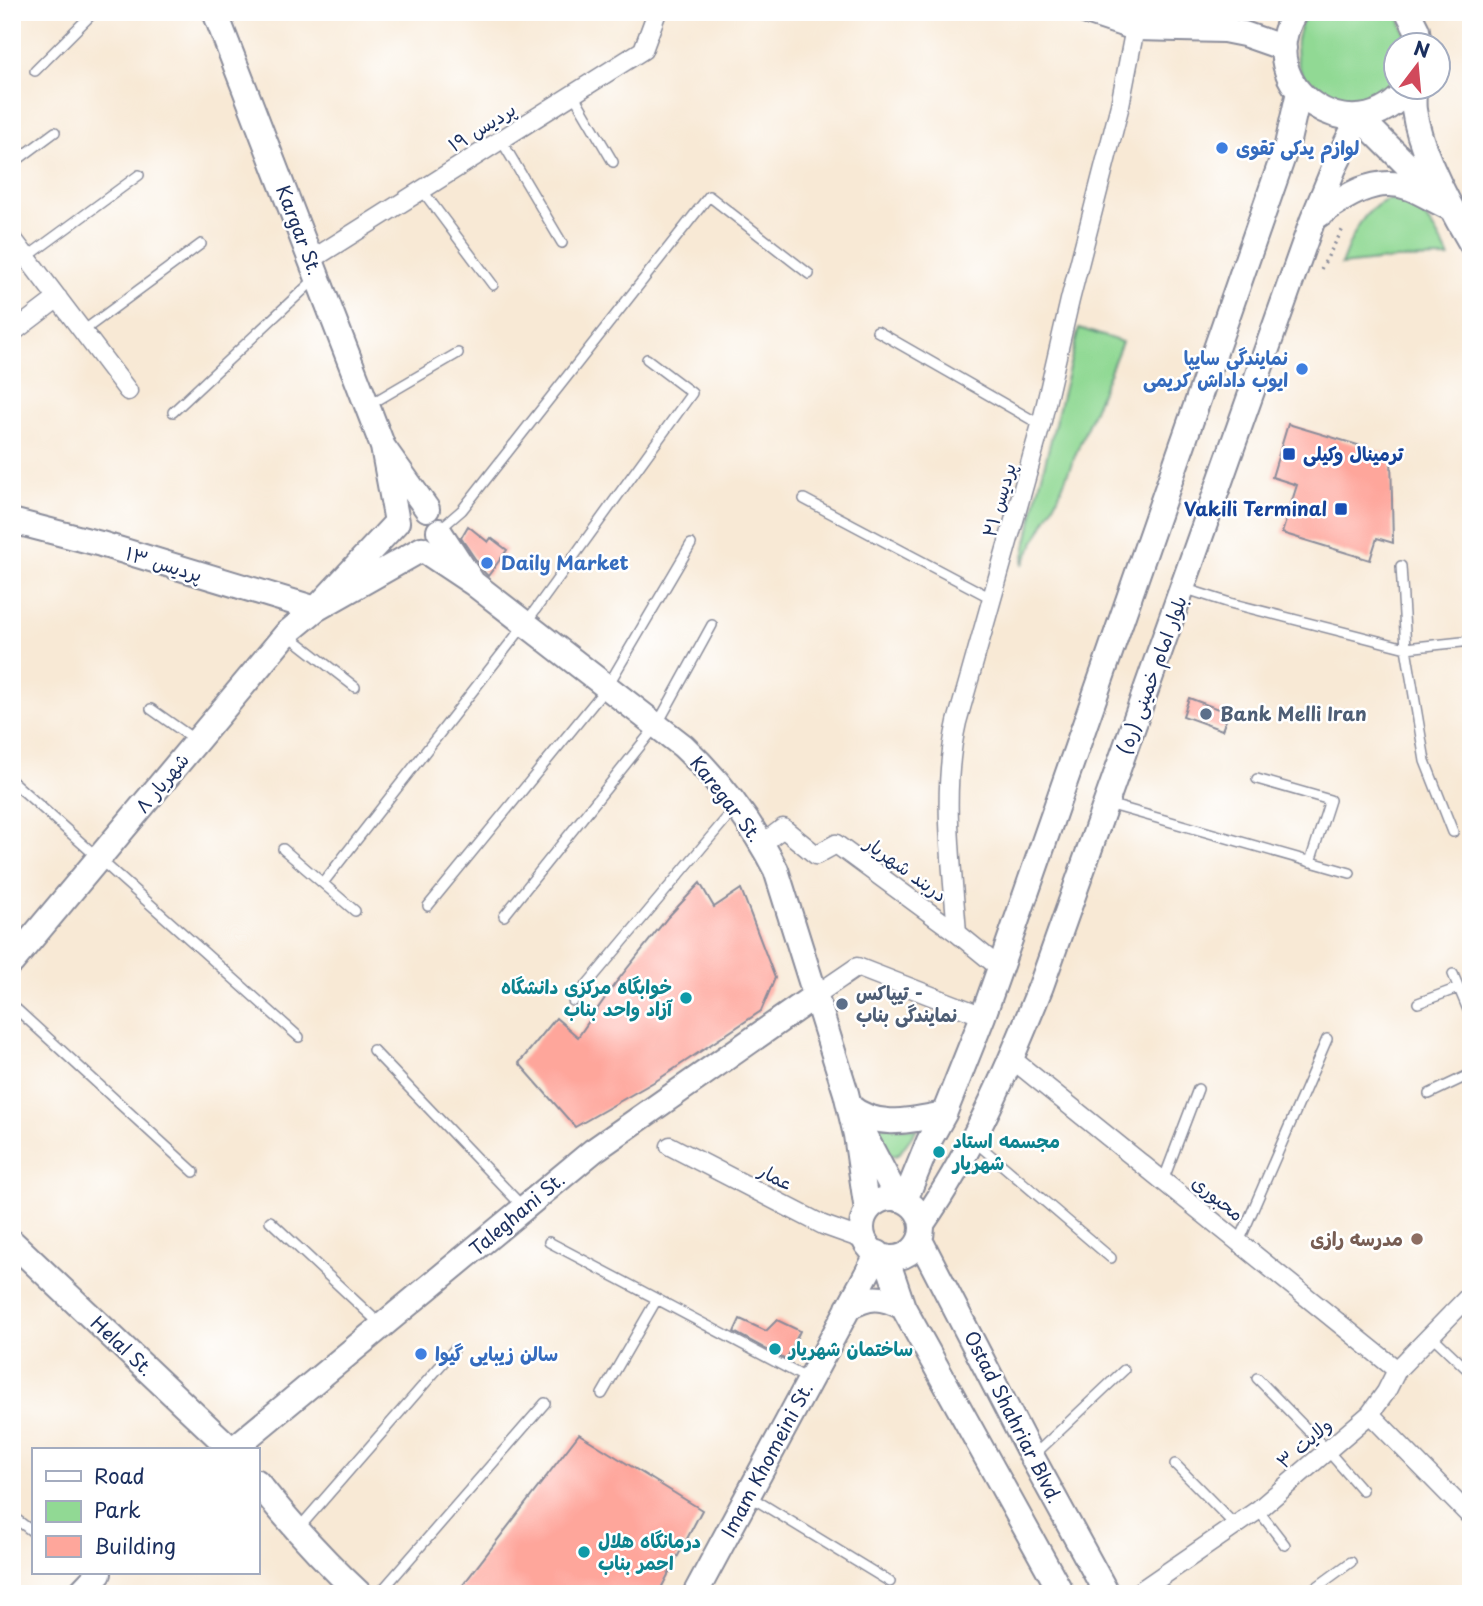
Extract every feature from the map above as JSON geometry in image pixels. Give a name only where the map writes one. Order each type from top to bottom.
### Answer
[{"type":"main road","name":"Kargar St.","points":[[215,12],[383,447],[397,522]]},
{"type":"main road","points":[[1087,12],[1135,28],[1224,30],[1284,48]]},
{"type":"main road","points":[[1295,12],[1286,31],[1286,69],[1291,81],[1308,102],[1331,114],[1345,117],[1372,114],[1394,102]]},
{"type":"main road","points":[[1411,15],[1417,32]]},
{"type":"main road","points":[[901,1200],[944,1114],[983,1016],[1284,155],[1299,92]]},
{"type":"main road","points":[[1414,102],[1419,131],[1430,161],[1450,208],[1471,243]]},
{"type":"main road","points":[[1359,117],[1450,208]]},
{"type":"main road","name":"بلوار امام خمینی (ره)","points":[[921,1232],[973,1140],[1012,1059],[1041,986],[1313,219],[1334,167],[1359,117]]},
{"type":"main road","points":[[1313,219],[1338,201],[1360,190],[1392,184],[1409,188],[1450,208]]},
{"type":"main road","name":"Kargar St.","points":[[383,447],[427,509]]},
{"type":"main road","points":[[421,506],[427,509],[436,518],[439,530],[473,583],[422,549],[408,547],[402,542],[396,529],[399,516],[409,508],[421,506]]},
{"type":"main road","name":"پردیس ۱۳","points":[[12,522],[101,544],[316,609]]},
{"type":"main road","name":"شهریار ۸","points":[[12,962],[287,634],[316,609],[397,522]]},
{"type":"main road","points":[[422,549],[434,542],[439,530]]},
{"type":"main road","name":"شهریار ۸","points":[[316,609],[422,549]]},
{"type":"main road","name":"Karegar St.","points":[[473,583],[657,725],[700,762],[737,807],[776,870],[849,1106]]},
{"type":"main road","name":"Taleghani St.","points":[[234,1448],[593,1152],[816,995]]},
{"type":"main road","points":[[849,1106],[868,1117],[895,1122],[944,1114]]},
{"type":"main road","points":[[849,1106],[901,1200]]},
{"type":"main road","points":[[849,1106],[867,1210],[862,1224],[876,1250],[900,1257],[913,1250],[921,1232],[917,1210],[892,1198],[878,1201],[867,1210]]},
{"type":"main road","name":"Ostad Shahriar Blvd.","points":[[921,1232],[1032,1457],[1107,1594]]},
{"type":"main road","name":"Helal St.","points":[[12,1242],[230,1448]]},
{"type":"main road","name":"Ostad Shahriar Blvd.","points":[[876,1250],[903,1307],[1062,1594]]},
{"type":"main road","name":"Imam Khomeini St.","points":[[695,1594],[848,1308],[876,1250]]},
{"type":"main road","points":[[848,1308],[873,1298],[884,1299],[903,1307]]},
{"type":"main road","points":[[259,1484],[297,1531],[360,1594]]},
{"type":"street","name":"پردیس ۱۹","points":[[314,269],[422,190],[643,50],[657,12]]},
{"type":"street","name":"پردیس ۲۱","points":[[957,933],[948,795],[951,749],[1041,425],[1120,105],[1135,28]]},
{"type":"street","points":[[12,238],[128,391]]},
{"type":"street","points":[[12,333],[58,298]]},
{"type":"street","name":"دربند شهریار","points":[[762,844],[783,828],[816,855],[836,844],[957,933]]},
{"type":"street","points":[[957,933],[1000,968]]},
{"type":"street","points":[[816,995],[857,967],[983,1016]]},
{"type":"street","name":"محبوری","points":[[1012,1059],[1397,1370]]},
{"type":"street","name":"عمار","points":[[670,1146],[876,1250]]},
{"type":"street","name":"ولایت ۳","points":[[1136,1594],[1258,1510],[1370,1414],[1386,1392],[1397,1370],[1471,1294]]},
{"type":"street","points":[[1370,1414],[1471,1517]]},
{"type":"lane","points":[[35,71],[94,12]]},
{"type":"lane","points":[[573,94],[613,162]]},
{"type":"lane","points":[[12,164],[55,132]]},
{"type":"lane","points":[[501,140],[562,243]]},
{"type":"lane","points":[[27,257],[139,175]]},
{"type":"lane","points":[[422,190],[493,285]]},
{"type":"lane","points":[[439,530],[463,510],[709,196],[809,274]]},
{"type":"lane","points":[[83,331],[201,244]]},
{"type":"lane","points":[[173,412],[314,269]]},
{"type":"lane","points":[[877,331],[1041,425]]},
{"type":"lane","points":[[367,405],[458,353]]},
{"type":"lane","points":[[323,883],[525,624],[692,393],[647,359]]},
{"type":"lane","points":[[804,499],[993,599]]},
{"type":"lane","points":[[428,905],[607,687],[691,544]]},
{"type":"lane","points":[[1401,566],[1406,648],[1425,761],[1453,832]]},
{"type":"lane","points":[[1183,588],[1230,603],[1406,648],[1471,641]]},
{"type":"lane","points":[[504,916],[657,725],[712,625]]},
{"type":"lane","points":[[287,634],[355,687]]},
{"type":"lane","points":[[150,709],[197,742]]},
{"type":"lane","points":[[1257,779],[1330,800],[1310,862]]},
{"type":"lane","points":[[12,781],[299,1037]]},
{"type":"lane","points":[[1106,804],[1350,873]]},
{"type":"lane","points":[[573,1001],[737,807]]},
{"type":"lane","points":[[283,849],[355,911]]},
{"type":"lane","points":[[1453,974],[1471,1017]]},
{"type":"lane","points":[[1418,1003],[1458,988]]},
{"type":"lane","points":[[12,1005],[194,1172]]},
{"type":"lane","points":[[1239,1242],[1327,1039]]},
{"type":"lane","points":[[373,1050],[524,1208]]},
{"type":"lane","points":[[1429,1094],[1471,1074]]},
{"type":"lane","points":[[1163,1181],[1198,1089]]},
{"type":"lane","points":[[973,1140],[1111,1258]]},
{"type":"lane","points":[[270,1221],[382,1326]]},
{"type":"lane","points":[[549,1242],[810,1380]]},
{"type":"lane","points":[[602,1394],[657,1299]]},
{"type":"lane","points":[[1430,1335],[1471,1373]]},
{"type":"lane","points":[[297,1531],[454,1350]]},
{"type":"lane","points":[[1032,1457],[1124,1370]]},
{"type":"lane","points":[[1257,1378],[1362,1490]]},
{"type":"lane","points":[[379,1594],[545,1403]]},
{"type":"lane","points":[[1175,1464],[1236,1526]]},
{"type":"lane","points":[[748,1496],[890,1582]]},
{"type":"lane","points":[[1258,1510],[1285,1545]]},
{"type":"lane","points":[[12,1516],[32,1531]]},
{"type":"lane","points":[[1307,1594],[1351,1562]]},
{"type":"green space","points":[[1142,12],[1249,12],[1249,20],[1247,24],[1143,17]]},
{"type":"green space","points":[[1308,12],[1397,12],[1405,32],[1382,32],[1382,95],[1353,105],[1333,101],[1316,91],[1303,76],[1297,57],[1298,35]]},
{"type":"green space","points":[[1389,199],[1403,201],[1419,211],[1432,226],[1449,258],[1396,259],[1341,265],[1358,226],[1371,210]]},
{"type":"green space","points":[[1079,328],[1122,342],[1058,497],[1022,566],[1038,491]]},
{"type":"green space","points":[[867,1124],[917,1129],[895,1156],[885,1153]]},
{"type":"building","name":"Vakili Terminal","points":[[1288,424],[1391,455],[1393,543],[1377,538],[1370,560],[1282,533],[1297,485],[1272,477]]},
{"type":"building","name":"Daily Market","points":[[468,526],[488,542],[491,538],[507,550],[488,576],[461,538]]},
{"type":"building","name":"Bank Melli Iran","points":[[1189,698],[1229,713],[1222,730],[1183,716]]},
{"type":"building","name":"خوابگاه مرکزی دانشگاه آزاد واحد بناب","points":[[700,883],[714,907],[741,889],[775,978],[761,1011],[659,1079],[575,1127],[519,1063],[556,1018],[578,1037],[614,985],[668,917]]},
{"type":"building","name":"ساختمان شهریار","points":[[740,1319],[766,1331],[777,1320],[800,1331],[786,1360],[734,1332]]},
{"type":"building","name":"درمانگاه هلال احمر بناب","points":[[579,1434],[702,1510],[658,1594],[456,1594]]},
{"type":"place","name":"لوازم یدکی تقوی","points":[[1222,148]]},
{"type":"place","name":"نمایندگی سایپا ایوب داداش کریمی","points":[[1302,369]]},
{"type":"place","name":"ترمینال وکیلی","points":[[1289,454]]},
{"type":"place","name":"Vakili Terminal","points":[[1341,509]]},
{"type":"place","name":"Daily Market","points":[[487,563]]},
{"type":"place","name":"Bank Melli Iran","points":[[1206,714]]},
{"type":"place","name":"خوابگاه مرکزی دانشگاه آزاد واحد بناب","points":[[686,998]]},
{"type":"place","name":"تیپاکس - نمایندگی بناب","points":[[842,1004]]},
{"type":"place","name":"مجسمه استاد شهریار","points":[[939,1152]]},
{"type":"place","name":"مدرسه رازی","points":[[1417,1239]]},
{"type":"place","name":"ساختمان شهریار","points":[[775,1349]]},
{"type":"place","name":"سالن زیبایی گیوا","points":[[421,1354]]},
{"type":"place","name":"درمانگاه هلال احمر بناب","points":[[584,1552]]}]
